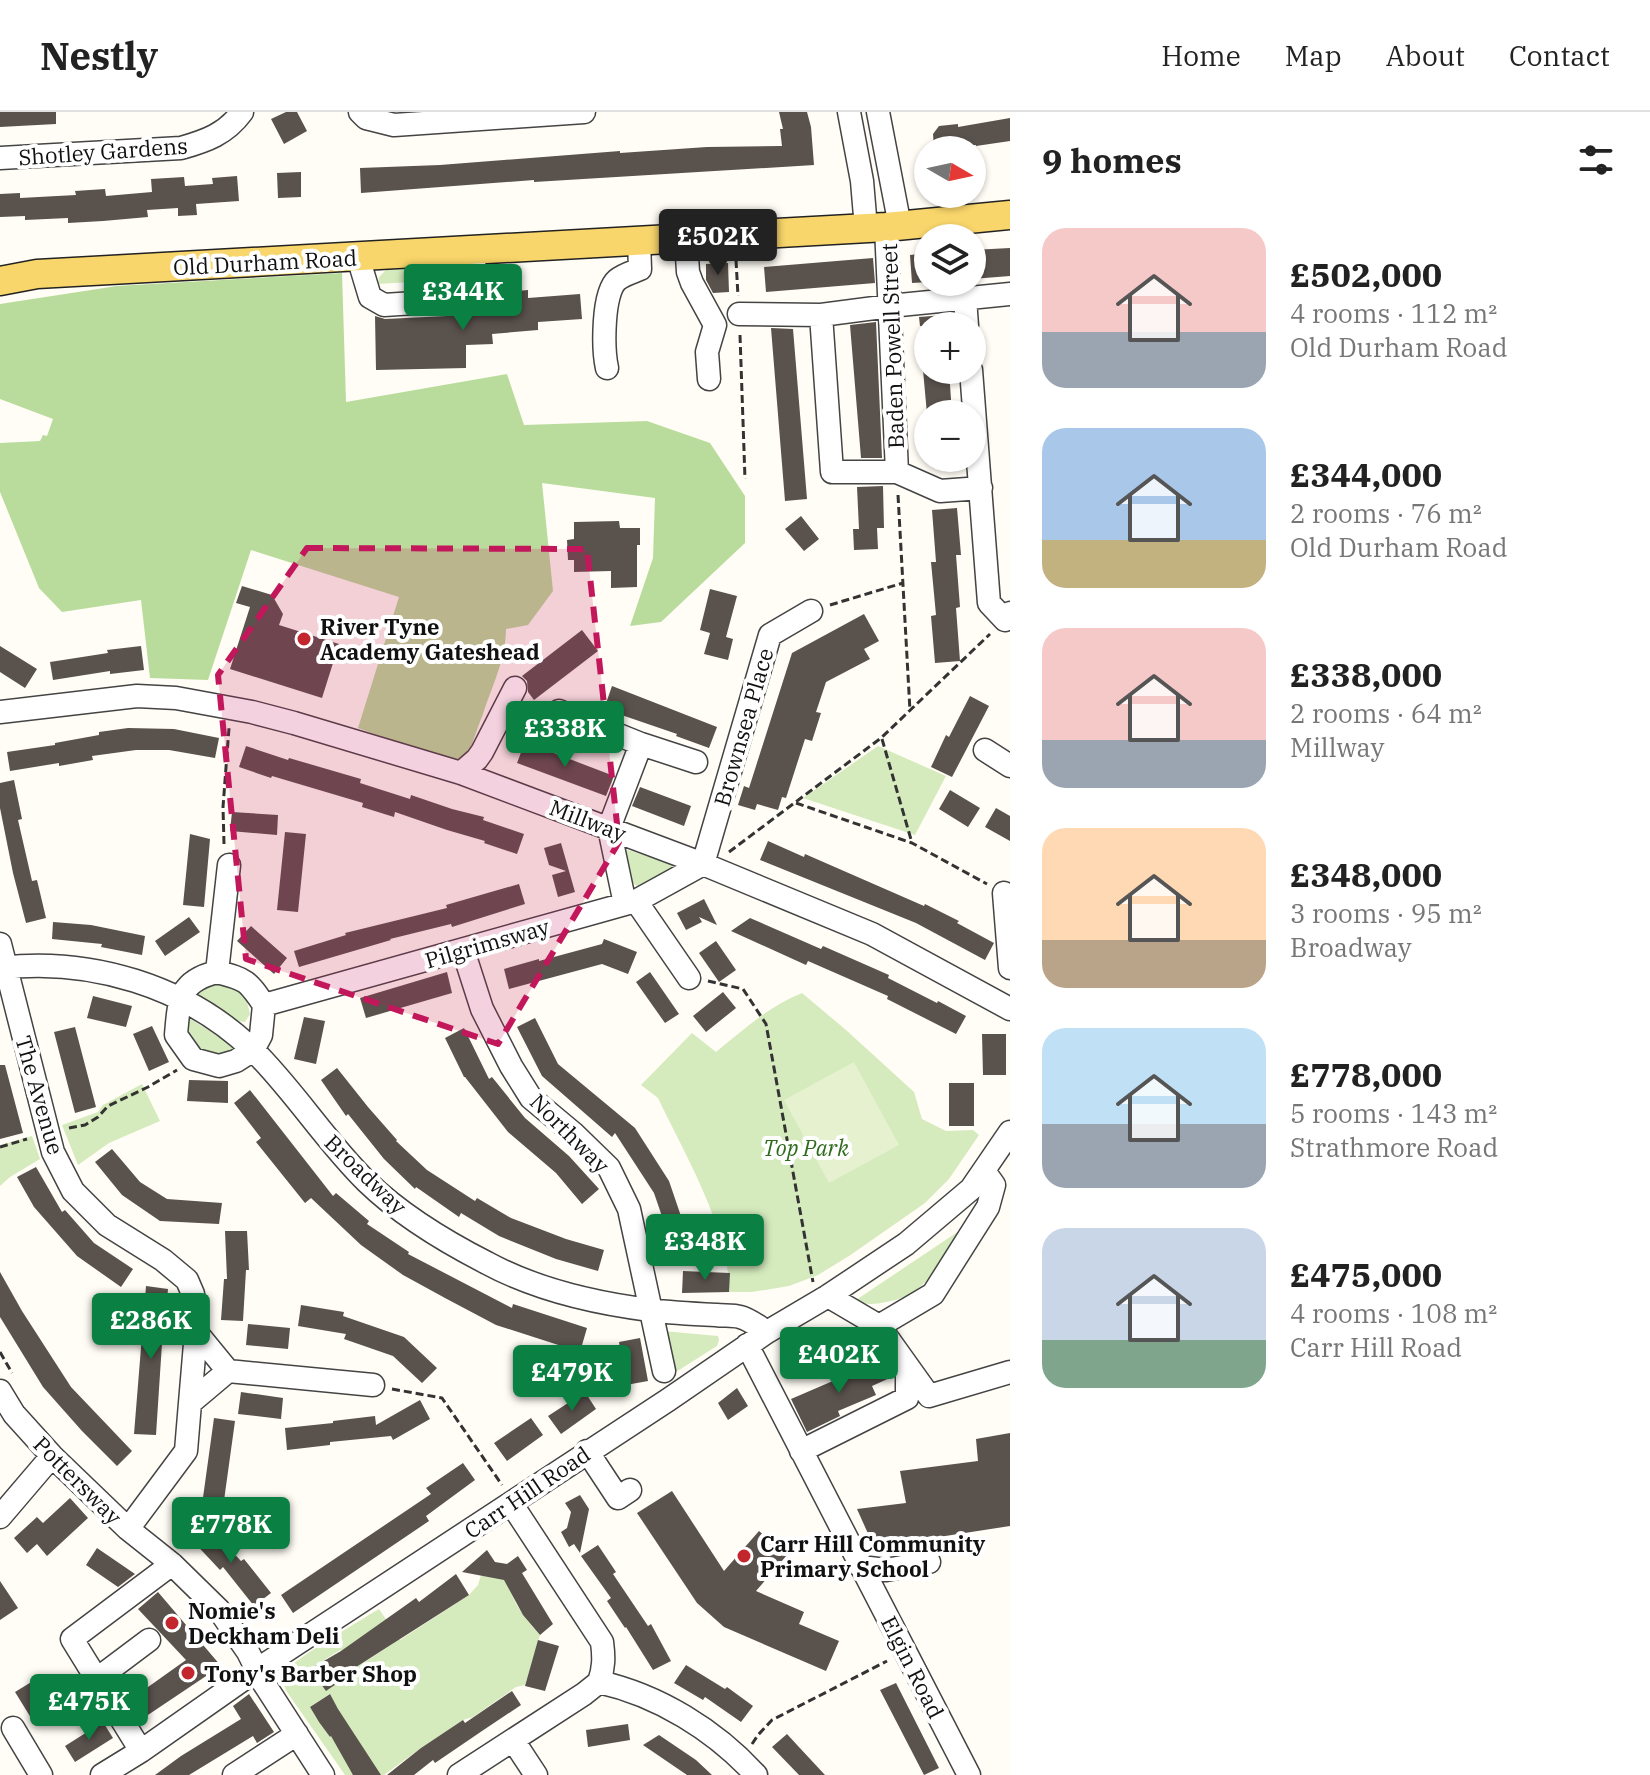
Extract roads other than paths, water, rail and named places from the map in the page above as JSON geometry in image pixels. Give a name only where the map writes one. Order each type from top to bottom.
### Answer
[{"type":"main road","name":"Old Durham Road","points":[[0,281],[37,274],[884,227],[1010,215]]},
{"type":"street","name":"Shotley Gardens","points":[[0,158],[181,148],[210,140],[233,125],[242,112]]},
{"type":"street","points":[[360,112],[366,118],[394,125],[584,112]]},
{"type":"street","points":[[849,112],[862,181],[884,227]]},
{"type":"street","points":[[878,112],[884,227]]},
{"type":"street","name":"Baden Powell Street","points":[[884,227],[897,472],[940,491],[981,488]]},
{"type":"street","points":[[686,239],[688,272],[715,325],[707,352],[709,379]]},
{"type":"street","points":[[607,368],[604,353],[605,317],[612,288],[617,280],[640,269],[639,241]]},
{"type":"street","points":[[358,257],[370,297],[384,305],[445,301],[461,295],[478,250]]},
{"type":"street","points":[[739,314],[821,315],[1010,294]]},
{"type":"street","points":[[965,298],[966,312]]},
{"type":"street","points":[[821,315],[832,472],[897,472]]},
{"type":"street","points":[[972,384],[989,603],[1007,617]]},
{"type":"street","name":"Brownsea Place","points":[[703,864],[770,635],[811,611]]},
{"type":"street","points":[[461,773],[477,759],[515,688]]},
{"type":"street","name":"Millway","points":[[0,712],[137,696],[176,698],[294,723],[461,773],[703,864],[872,934],[1004,1006]]},
{"type":"street","points":[[559,711],[696,762]]},
{"type":"street","points":[[641,744],[609,828],[630,902],[689,978]]},
{"type":"street","points":[[985,750],[1010,766]]},
{"type":"street","name":"Pilgrimsway","points":[[264,1005],[630,902],[703,864]]},
{"type":"street","points":[[217,972],[229,865]]},
{"type":"street","points":[[1004,893],[1010,968]]},
{"type":"street","name":"The Avenue","points":[[0,944],[3,968],[53,1152],[73,1191],[107,1225],[163,1260],[187,1280],[193,1294],[196,1332],[186,1451],[128,1529]]},
{"type":"street","name":"Northway","points":[[463,950],[482,1009],[531,1098],[609,1168],[629,1209],[664,1371]]},
{"type":"street","name":"Broadway","points":[[3,968],[47,965],[107,972],[198,1008],[253,1050],[369,1184],[441,1239],[491,1265],[547,1289],[652,1311],[742,1317],[767,1332]]},
{"type":"street","points":[[217,972],[240,978],[253,989],[264,1005],[261,1035],[253,1050],[236,1061],[219,1066],[193,1059],[176,1035],[180,999],[192,982],[203,976],[217,972]]},
{"type":"street","points":[[1004,1006],[1010,979]]},
{"type":"street","name":"Carr Hill Road","points":[[102,1775],[747,1345],[906,1244],[971,1189],[1010,1132]]},
{"type":"street","points":[[879,1326],[933,1294],[988,1207],[994,1185],[984,1171]]},
{"type":"street","points":[[824,1298],[879,1326],[929,1396],[1010,1372]]},
{"type":"street","points":[[196,1332],[228,1371],[373,1385]]},
{"type":"street","name":"Elgin Road","points":[[747,1345],[969,1775]]},
{"type":"street","points":[[801,1451],[907,1398],[907,1365]]},
{"type":"street","points":[[190,1403],[228,1371]]},
{"type":"street","name":"Pottersway","points":[[8,1386],[14,1414],[52,1456],[219,1610],[323,1775]]},
{"type":"street","points":[[587,1451],[618,1498],[630,1490]]},
{"type":"street","points":[[0,1517],[52,1456]]},
{"type":"street","points":[[459,1775],[584,1694],[599,1682],[603,1669],[602,1642],[512,1502]]},
{"type":"street","points":[[861,1567],[886,1570],[929,1562]]},
{"type":"street","points":[[141,1751],[72,1639],[172,1564]]},
{"type":"street","points":[[97,1679],[149,1640]]},
{"type":"street","points":[[599,1682],[652,1699],[703,1730],[749,1767]]},
{"type":"street","points":[[13,1728],[41,1775]]},
{"type":"street","points":[[234,1775],[297,1734]]},
{"type":"street","points":[[513,1740],[536,1775]]},
{"type":"place","name":"River Tyne Academy Gateshead","points":[[304,639]]},
{"type":"place","name":"Carr Hill Community Primary School","points":[[744,1556]]},
{"type":"place","name":"Nomie's Deckham Deli","points":[[172,1623]]},
{"type":"place","name":"Tony's Barber Shop","points":[[188,1673]]},
{"type":"park label","name":"Top Park","points":[[806,1147]]}]
